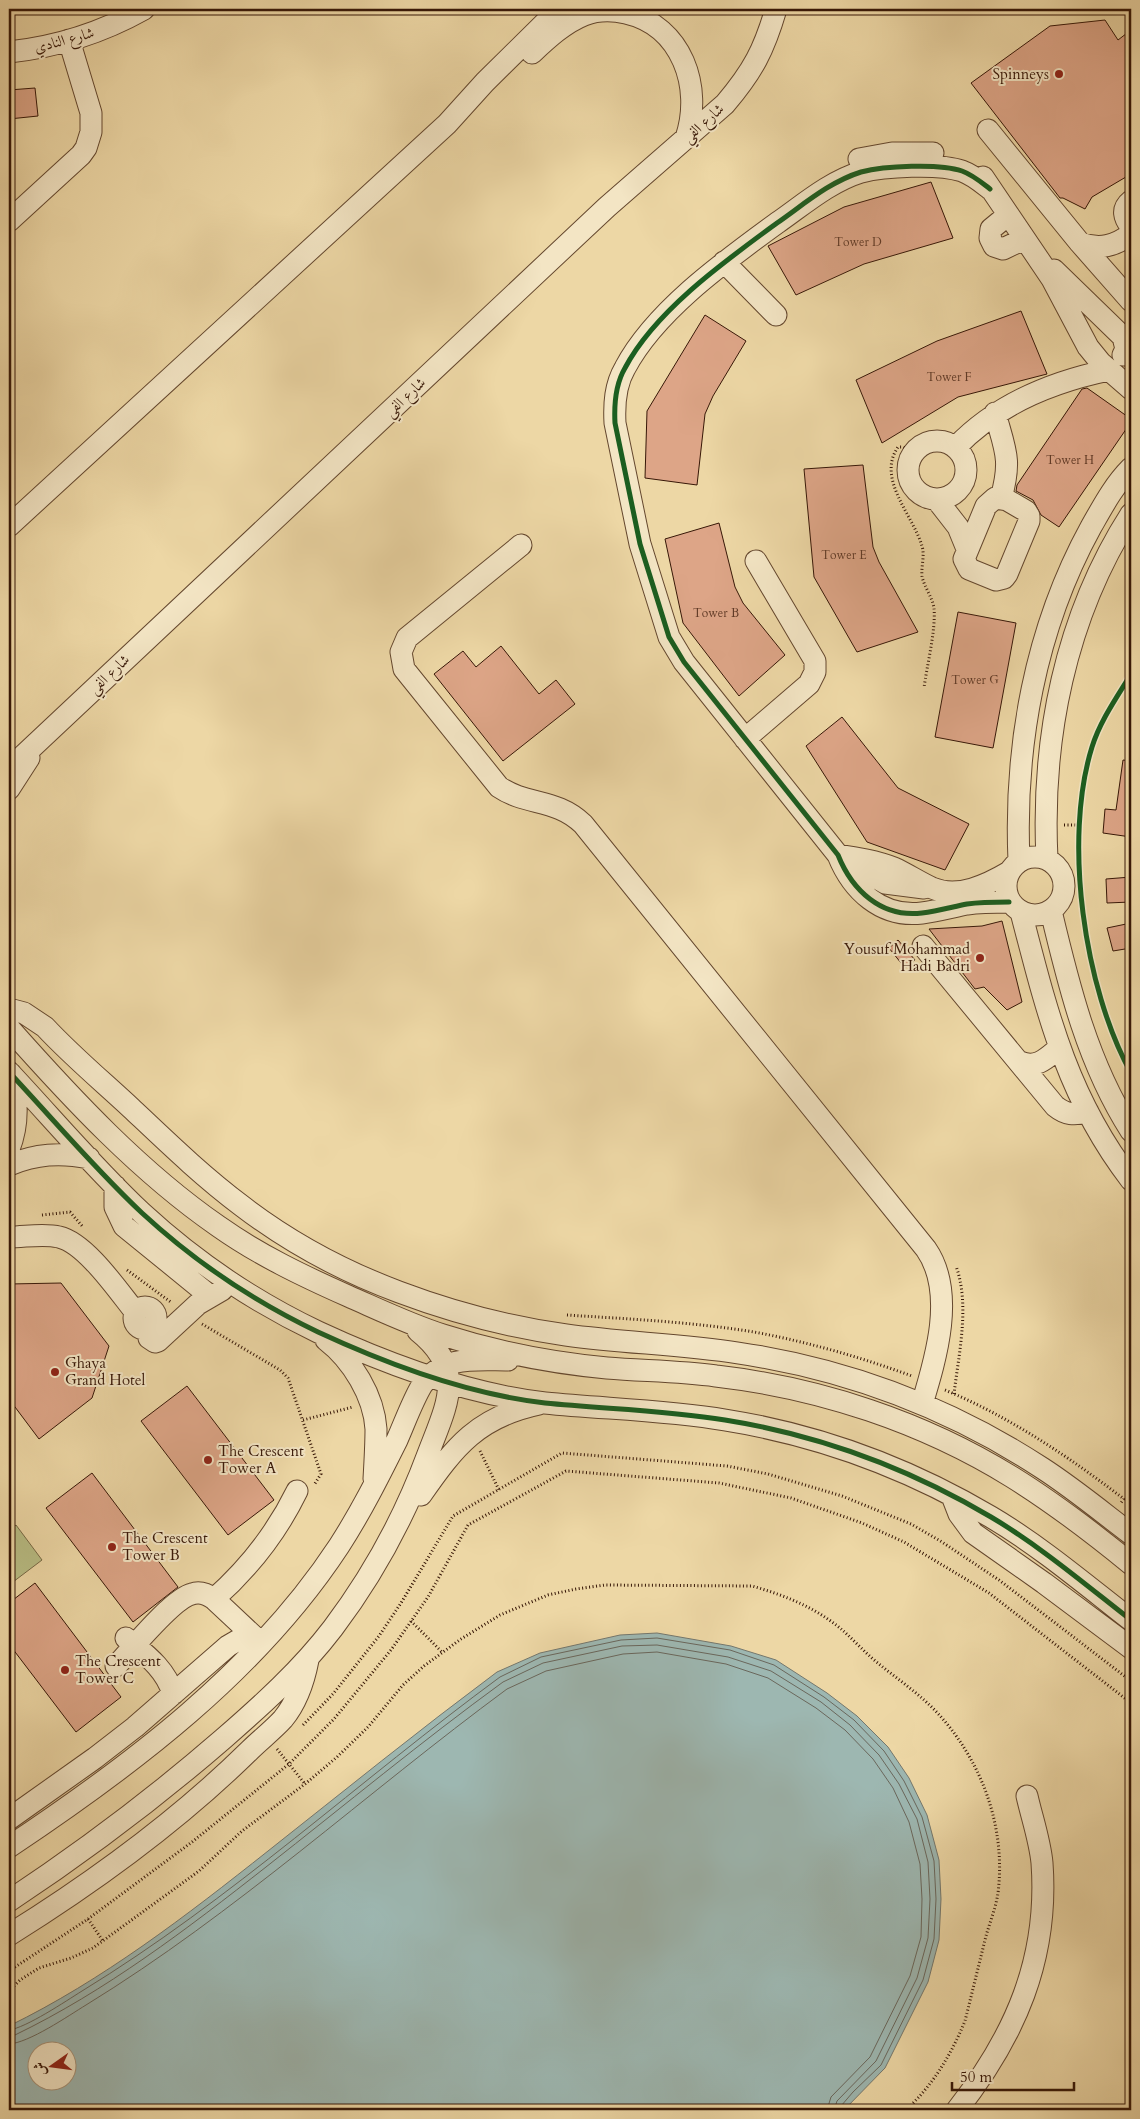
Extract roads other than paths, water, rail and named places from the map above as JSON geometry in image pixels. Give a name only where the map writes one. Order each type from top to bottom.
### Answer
[{"type":"street","name":"شارع النادي","points":[[9,52],[30,50],[69,40],[100,30],[144,9]]},
{"type":"street","points":[[9,526],[447,124],[525,41],[560,9]]},
{"type":"street","name":"شارع الفي","points":[[9,769],[607,208],[725,104],[751,70],[770,33],[776,9]]},
{"type":"street","points":[[447,124],[495,87],[557,31],[584,15],[608,11],[633,14],[654,24],[671,40],[678,50],[689,75],[692,89],[692,115],[686,138]]},
{"type":"street","points":[[11,213],[81,155],[89,140],[92,122],[91,113],[69,40]]},
{"type":"street","points":[[988,130],[1080,243],[1131,301]]},
{"type":"street","points":[[838,855],[888,866],[944,891],[965,891],[986,884],[1033,856],[1048,859],[1059,870],[1064,884],[1061,899],[1051,911],[1036,916],[1015,907],[967,904],[920,913],[896,911],[879,905],[862,893],[845,871],[838,855],[676,650],[664,623],[636,526],[615,423],[616,395],[622,374],[643,341],[669,312],[724,262],[817,194],[860,172],[931,166],[953,168],[973,176],[990,189],[1046,270],[1121,353],[1102,363],[1081,378],[1048,386],[990,416],[956,447]]},
{"type":"street","points":[[1111,280],[1112,256],[1128,235],[1124,214],[1125,208],[1131,201]]},
{"type":"street","points":[[1008,215],[991,229],[990,238],[994,246],[1003,249],[1024,239]]},
{"type":"street","points":[[1080,243],[1096,247],[1128,235]]},
{"type":"street","points":[[724,262],[776,315]]},
{"type":"street","points":[[1046,270],[1083,338],[1102,363],[1131,389]]},
{"type":"street","points":[[990,416],[1000,464],[999,479],[995,499],[978,524],[964,559],[969,569],[996,580],[1004,578],[1007,574],[1029,521],[1026,511],[995,499]]},
{"type":"street","points":[[946,497],[961,488],[967,471],[962,453],[956,447],[938,440],[921,446],[914,452],[908,469],[909,478],[919,494],[946,497],[971,521],[978,524]]},
{"type":"street","points":[[1131,468],[1121,478],[1084,540],[1068,574],[1044,643],[1028,706],[1021,751],[1014,866],[1005,887],[1015,907],[1059,1048],[1088,1112],[1131,1180]]},
{"type":"street","points":[[946,497],[967,549]]},
{"type":"street","points":[[1048,859],[1046,789],[1054,719],[1061,684],[1070,650],[1094,584],[1131,514]]},
{"type":"street","points":[[521,545],[407,638],[401,652],[404,670],[499,786],[519,797],[564,809],[583,824],[926,1249],[936,1266],[942,1290],[937,1344],[922,1404]]},
{"type":"street","points":[[745,739],[809,684],[816,672],[816,661],[756,561]]},
{"type":"street","points":[[9,789],[24,768],[38,741]]},
{"type":"street","points":[[838,855],[874,878],[898,886],[934,888]]},
{"type":"street","points":[[896,911],[898,886]]},
{"type":"street","points":[[1051,911],[1079,1020],[1106,1084],[1131,1130]]},
{"type":"street","points":[[923,946],[1055,1106],[1062,1111],[1074,1115],[1088,1112]]},
{"type":"street","points":[[9,1009],[24,1013],[45,1028],[189,1162],[243,1207],[303,1246],[366,1278],[432,1304],[500,1323],[564,1335],[701,1347],[778,1360],[854,1379],[922,1404],[1007,1447],[1043,1469],[1131,1534]]},
{"type":"street","points":[[9,1028],[49,1073],[110,1135],[155,1176],[216,1225],[296,1274],[406,1321],[444,1335],[494,1349],[550,1360],[607,1368],[716,1376],[768,1384],[818,1395],[868,1410],[925,1432],[964,1450],[1010,1476],[1054,1504],[1131,1564]]},
{"type":"street","points":[[1020,1062],[1037,1064],[1059,1048]]},
{"type":"street","points":[[9,1149],[17,1118],[16,1096],[10,1073]]},
{"type":"street","points":[[10,1073],[115,1186],[172,1239],[236,1285],[314,1330],[441,1374],[484,1392],[545,1402],[654,1411],[726,1420],[793,1435],[858,1454],[918,1478],[993,1518],[1030,1543],[1131,1620]]},
{"type":"street","points":[[9,1165],[24,1159],[56,1154],[89,1158]]},
{"type":"street","points":[[115,1186],[115,1207],[124,1226],[210,1296]]},
{"type":"street","points":[[9,1237],[50,1236],[65,1239],[78,1248],[99,1267],[144,1316],[149,1338],[154,1342],[158,1341],[186,1313],[210,1296],[236,1285]]},
{"type":"street","points":[[393,1534],[421,1474],[440,1425],[448,1392],[441,1374],[440,1351],[406,1321]]},
{"type":"street","points":[[314,1330],[345,1358],[357,1375],[373,1410],[376,1428],[374,1486]]},
{"type":"street","points":[[9,1847],[135,1757],[215,1690],[257,1639],[295,1607],[321,1573],[374,1486],[421,1387],[466,1360],[550,1360]]},
{"type":"street","points":[[9,1901],[89,1845],[201,1758],[282,1686],[308,1658],[354,1598],[393,1534],[446,1459],[472,1434],[505,1414],[545,1402]]},
{"type":"street","points":[[214,1599],[242,1572],[261,1550],[304,1491]]},
{"type":"street","points":[[952,1496],[960,1514],[973,1533],[1044,1582],[1131,1648]]},
{"type":"street","points":[[1096,1536],[1110,1518]]},
{"type":"street","points":[[116,1666],[131,1642],[190,1594],[206,1594],[214,1599],[257,1639]]},
{"type":"street","points":[[12,1815],[95,1758],[228,1646],[240,1639],[257,1639]]},
{"type":"street","points":[[131,1642],[161,1669],[173,1694]]},
{"type":"street","points":[[9,1935],[115,1863],[234,1766],[288,1712],[300,1690],[308,1658]]},
{"type":"street","points":[[957,2110],[1000,2049],[1016,2018],[1028,1988],[1035,1958],[1042,1906],[1042,1861],[1027,1796]]},
{"type":"water","points":[[657,1633],[731,1646],[776,1660],[827,1693],[857,1716],[888,1747],[909,1778],[927,1815],[939,1860],[941,1899],[939,1940],[928,1982],[885,2068],[844,2110],[9,2110],[9,2026],[78,1988],[143,1946],[497,1672],[540,1653],[620,1635]]},
{"type":"place","name":"Spinneys","points":[[1059,74]]},
{"type":"place","name":"Yousuf Mohammad Hadi Badri","points":[[980,958]]},
{"type":"place","name":"Ghaya Grand Hotel","points":[[55,1372]]},
{"type":"place","name":"The Crescent Tower A","points":[[208,1460]]},
{"type":"place","name":"The Crescent Tower B","points":[[112,1547]]},
{"type":"place","name":"The Crescent Tower C","points":[[65,1670]]}]
